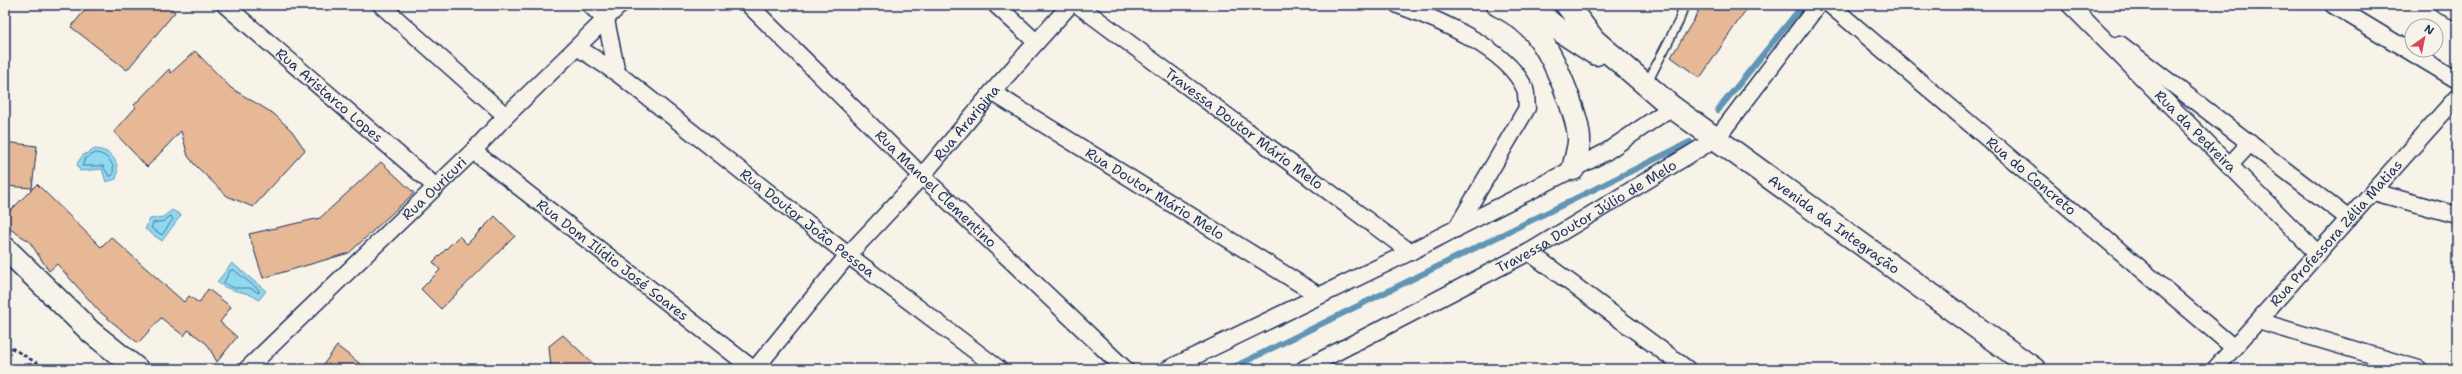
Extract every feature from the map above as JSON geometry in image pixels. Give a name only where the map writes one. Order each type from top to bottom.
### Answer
[{"type":"main road","points":[[1498,5],[1526,22],[1542,42],[1557,72],[1576,124],[1579,142],[1573,169]]},
{"type":"main road","name":"Avenida da Integração","points":[[1533,5],[1541,15],[1562,32],[1641,82]]},
{"type":"main road","name":"Avenida da Integração","points":[[1566,5],[1594,40],[1641,82],[1672,107],[1717,138],[2034,369]]},
{"type":"main road","points":[[5,248],[91,332],[137,369]]},
{"type":"main road","points":[[5,268],[84,340],[122,369]]},
{"type":"street","name":"Rua Aristarco Lopes","points":[[225,5],[435,186]]},
{"type":"street","points":[[381,5],[506,116]]},
{"type":"street","points":[[590,5],[606,20],[617,73]]},
{"type":"street","name":"Rua Ouricuri","points":[[247,369],[435,186],[474,151],[506,116],[620,5]]},
{"type":"street","name":"Rua Manoel Clementino","points":[[749,5],[922,176],[1125,369]]},
{"type":"street","points":[[996,5],[1036,42]]},
{"type":"street","name":"Rua Araripina","points":[[754,369],[848,255],[922,176],[992,92],[1070,5]]},
{"type":"street","name":"Travessa Doutor Mário Melo","points":[[1078,5],[1410,252]]},
{"type":"street","points":[[1398,5],[1440,20],[1504,61],[1526,91],[1527,108],[1456,229]]},
{"type":"street","name":"Travessa Doutor Júlio de Melo","points":[[1304,369],[1530,252],[1717,138],[1818,5]]},
{"type":"street","name":"Rua do Concreto","points":[[1830,5],[2233,348]]},
{"type":"street","points":[[2333,5],[2457,80]]},
{"type":"street","points":[[2442,5],[2457,12]]},
{"type":"street","name":"Rua da Pedreira","points":[[2071,6],[2349,219]]},
{"type":"street","name":"Rua da Pedreira","points":[[2071,6],[2318,254]]},
{"type":"street","name":"Rua Doutor João Pessoa","points":[[577,47],[617,73],[848,255],[999,369]]},
{"type":"street","name":"Rua Doutor Mário Melo","points":[[992,92],[1318,295]]},
{"type":"street","name":"Rua Professora Zélia Matias","points":[[2215,369],[2457,97]]},
{"type":"street","points":[[1168,369],[1318,295],[1410,252],[1606,152],[1672,107]]},
{"type":"street","points":[[2229,166],[2250,143]]},
{"type":"street","name":"Rua Dom Ilídio José Soares","points":[[474,151],[754,369]]},
{"type":"street","points":[[2374,192],[2457,215]]},
{"type":"street","points":[[1530,252],[1687,369]]},
{"type":"street","points":[[2258,321],[2419,369]]},
{"type":"lane","points":[[1641,82],[1679,21],[1684,5]]},
{"type":"path","points":[[5,344],[47,369]]},
{"type":"water","points":[[95,149],[106,152],[114,158],[117,168],[116,179],[106,182],[102,169],[80,171],[77,164],[82,156]]},
{"type":"water","points":[[172,210],[181,215],[162,241],[145,229],[150,219],[163,217]]},
{"type":"water","points":[[232,263],[266,291],[259,300],[249,294],[228,288],[217,282]]},
{"type":"building","points":[[89,5],[167,5],[175,12],[127,70],[71,27]]},
{"type":"building","points":[[1696,5],[1749,5],[1700,78],[1671,57],[1698,13]]},
{"type":"building","points":[[195,51],[231,88],[274,114],[292,131],[305,150],[253,207],[227,196],[195,165],[188,156],[181,131],[147,167],[114,132],[136,107],[134,105],[169,69],[171,73]]},
{"type":"building","points":[[5,142],[37,146],[32,188],[5,186]]},
{"type":"building","points":[[381,162],[414,193],[349,253],[263,278],[249,234],[320,218]]},
{"type":"building","points":[[37,184],[101,247],[111,237],[184,302],[189,296],[199,303],[208,289],[231,307],[220,322],[237,337],[217,362],[207,344],[188,330],[184,336],[161,318],[138,343],[100,312],[57,264],[49,271],[29,241],[5,226],[5,216]]},
{"type":"building","points":[[495,216],[515,236],[441,309],[421,289],[440,270],[433,262],[459,236],[467,244]]},
{"type":"building","points":[[563,335],[599,369],[551,369],[549,346]]},
{"type":"building","points":[[337,346],[367,369],[320,369]]},
{"type":"waterway","points":[[1718,110],[1803,5]]},
{"type":"waterway","points":[[1230,369],[1690,142]]}]
